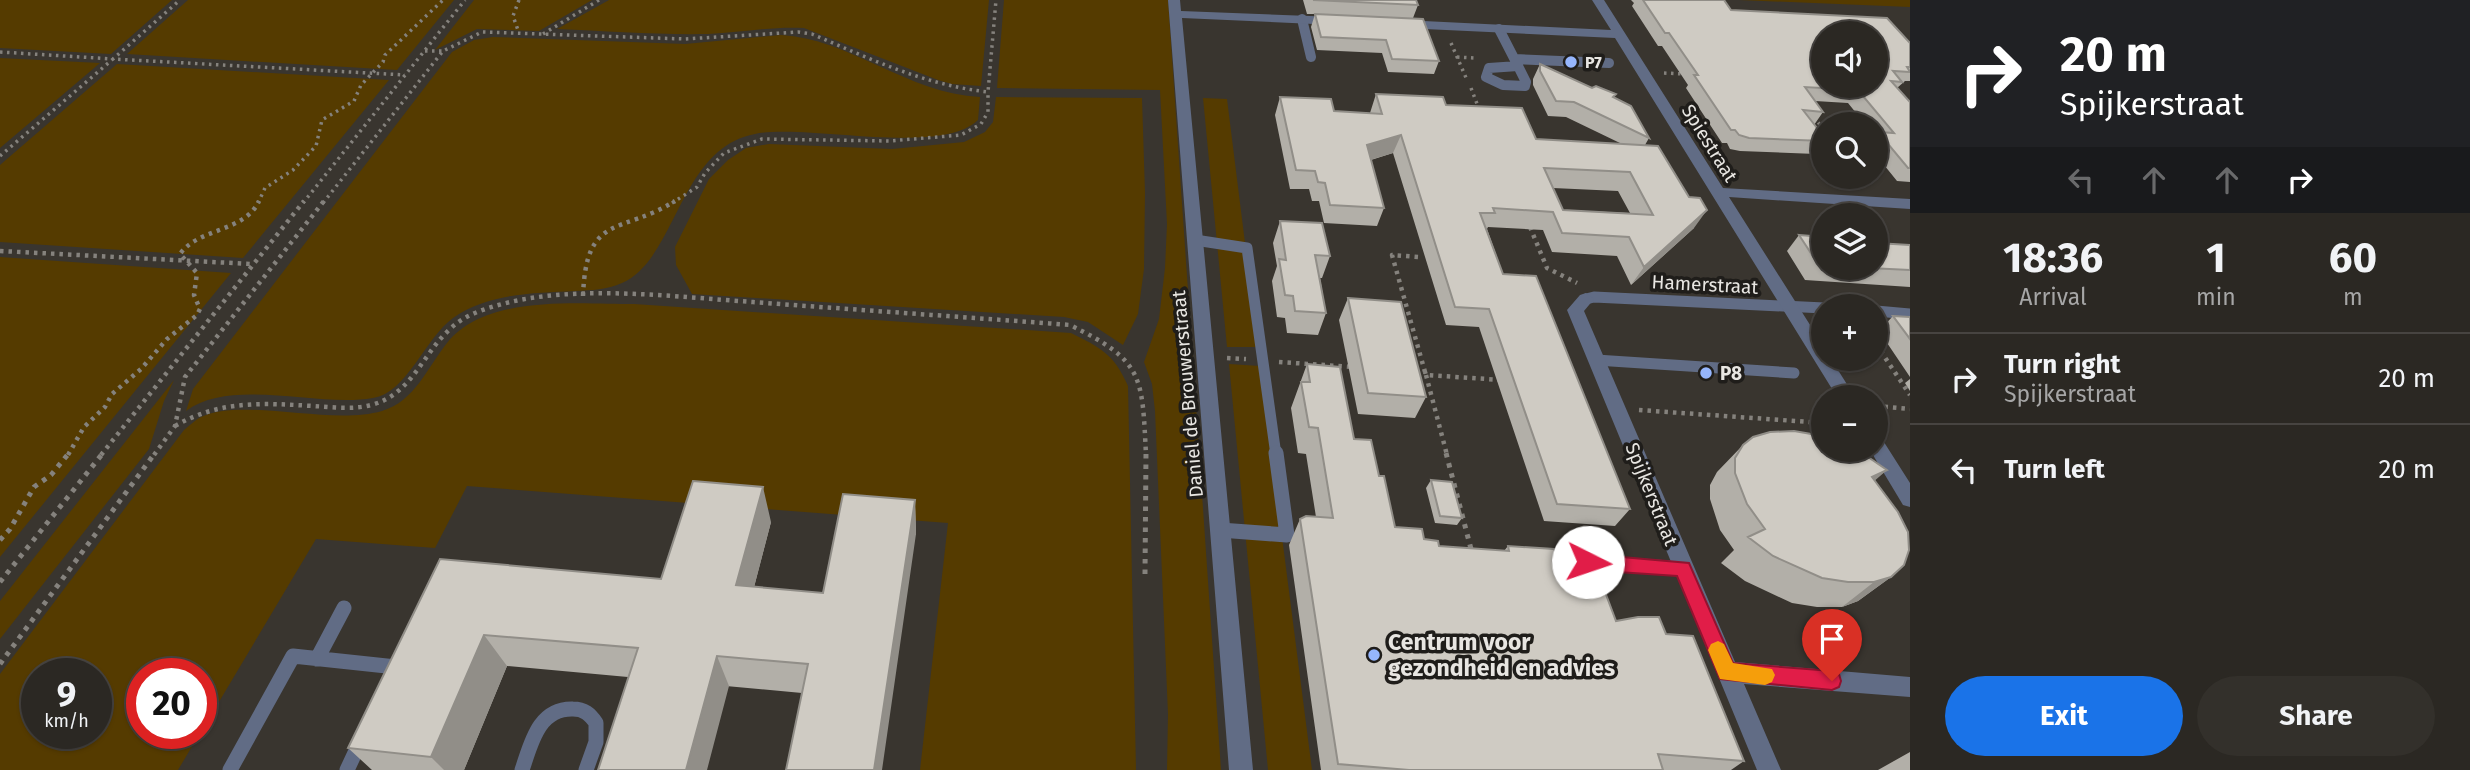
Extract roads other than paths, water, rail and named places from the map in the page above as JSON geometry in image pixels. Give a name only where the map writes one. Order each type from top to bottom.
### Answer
[{"type":"street","name":"Spiestraat","points":[[1598,0],[1838,385]]},
{"type":"street","name":"Daniel de Brouwerstraat","points":[[1241,770],[1174,7],[1353,22]]},
{"type":"street","points":[[1392,24],[1619,34]]},
{"type":"street","points":[[1717,192],[1910,204]]},
{"type":"street","name":"Spijkerstraat","points":[[1586,299],[1575,310],[1769,770]]},
{"type":"street","points":[[1887,462],[1910,499]]},
{"type":"street","points":[[1727,672],[1910,687]]},
{"type":"lane","points":[[1302,19],[1311,57]]},
{"type":"lane","points":[[1499,29],[1516,62],[1609,64]]},
{"type":"lane","points":[[1195,240],[1247,248],[1287,535],[1220,530]]},
{"type":"lane","name":"Hamerstraat","points":[[1586,299],[1594,297],[1811,307]]},
{"type":"lane","points":[[1888,313],[1910,314]]},
{"type":"lane","points":[[1596,360],[1794,373]]},
{"type":"lane","points":[[1540,559],[1683,569]]},
{"type":"lane","points":[[317,659],[344,608]]},
{"type":"lane","points":[[230,770],[293,656],[396,667],[385,690]]},
{"type":"lane","points":[[522,770],[537,729],[545,719],[555,712],[577,708],[588,713],[595,721],[597,733],[586,770]]},
{"type":"lane","points":[[347,770],[369,724]]},
{"type":"place","name":"P7","points":[[1571,62]]},
{"type":"place","name":"P8","points":[[1706,373]]},
{"type":"place","name":"Centrum voor gezondheid en advies","points":[[1374,655]]}]
